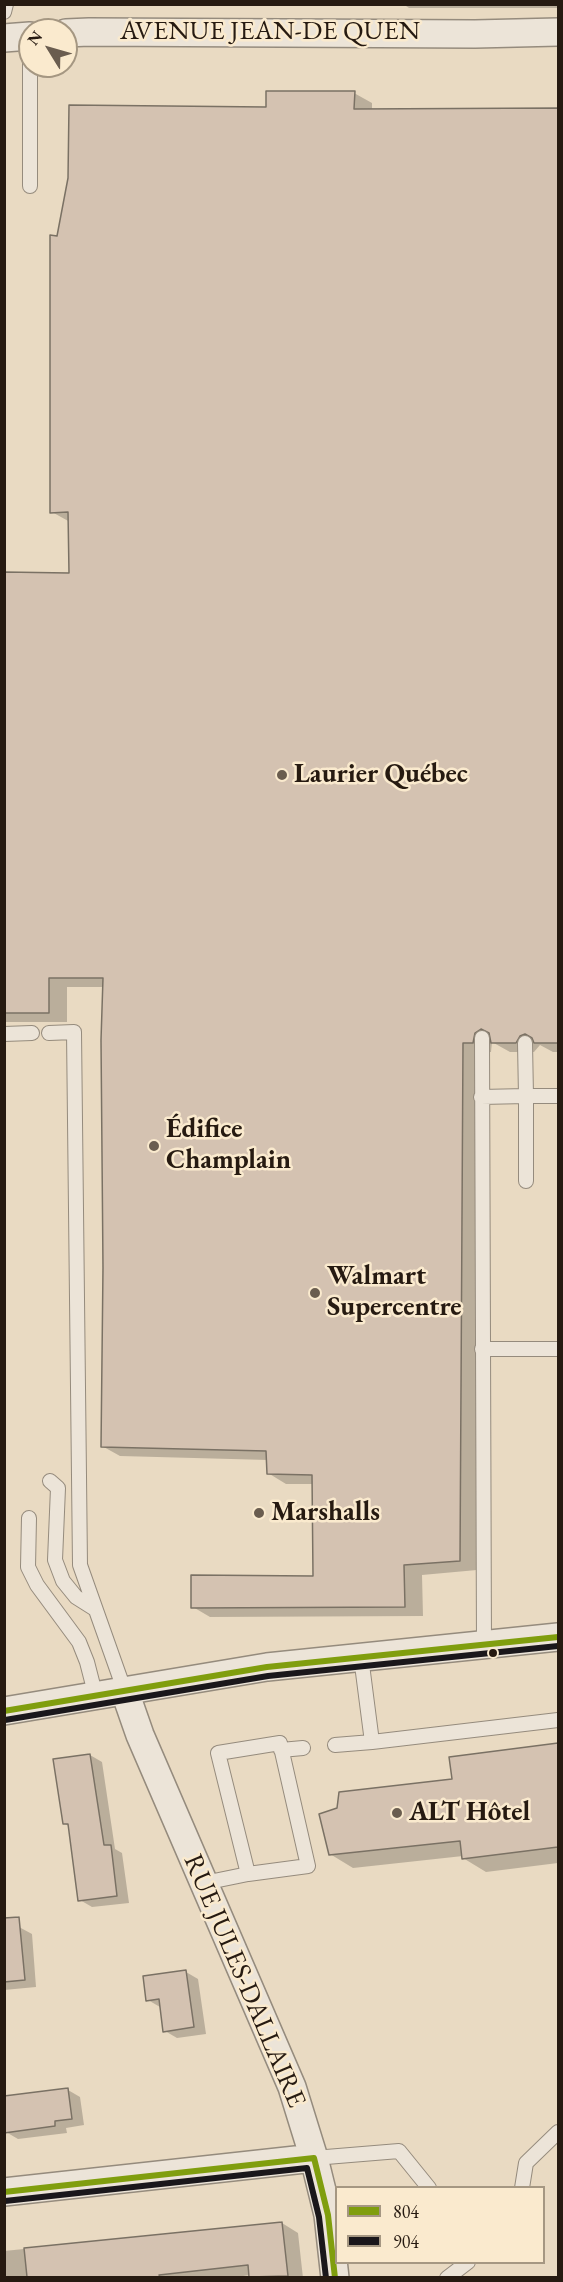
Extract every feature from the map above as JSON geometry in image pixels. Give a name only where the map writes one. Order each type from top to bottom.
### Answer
[{"type":"street","name":"AVENUE JEAN-DE QUEN","points":[[78,33],[475,34],[558,32]]},
{"type":"street","name":"AVENUE JEAN-DE QUEN","points":[[475,34],[558,43]]},
{"type":"street","points":[[5,1711],[267,1667],[558,1637]]},
{"type":"street","name":"RUE JULES-DALLAIRE","points":[[125,1692],[140,1735],[292,2087],[314,2158],[328,2215],[335,2277]]},
{"type":"street","points":[[4,2192],[314,2158]]},
{"type":"lane","points":[[4,12],[6,4]]},
{"type":"lane","points":[[30,78],[30,186]]},
{"type":"lane","points":[[49,1033],[74,1032],[80,1565],[125,1692]]},
{"type":"lane","points":[[4,1034],[32,1034]]},
{"type":"lane","points":[[482,1038],[484,1645]]},
{"type":"lane","points":[[525,1042],[526,1181]]},
{"type":"lane","points":[[481,1097],[558,1096]]},
{"type":"lane","points":[[482,1349],[558,1349]]},
{"type":"lane","points":[[50,1481],[58,1488],[55,1560],[63,1581],[76,1597],[95,1609]]},
{"type":"lane","points":[[30,1518],[28,1568],[49,1603],[79,1642],[96,1697]]},
{"type":"lane","points":[[361,1657],[372,1742]]},
{"type":"lane","points":[[335,1745],[558,1720]]},
{"type":"lane","points":[[204,1883],[308,1866],[280,1743],[218,1753],[248,1874]]},
{"type":"lane","points":[[281,1750],[303,1748]]},
{"type":"lane","points":[[522,2186],[526,2163],[558,2132]]},
{"type":"lane","points":[[314,2158],[399,2151],[428,2186]]},
{"type":"lane","points":[[447,2277],[465,2264]]},
{"type":"building","name":"Laurier Québec","points":[[266,91],[355,91],[354,109],[558,108],[558,1043],[534,1043],[532,1038],[525,1034],[520,1036],[516,1043],[491,1043],[489,1033],[481,1029],[475,1033],[473,1043],[463,1043],[460,1561],[404,1565],[405,1607],[191,1608],[191,1575],[313,1576],[312,1475],[267,1474],[266,1451],[101,1447],[103,978],[49,978],[49,1013],[4,1013],[4,572],[69,573],[68,512],[50,513],[50,235],[57,236],[68,178],[69,105],[266,107]]},
{"type":"building","points":[[558,1743],[558,1847],[462,1859],[460,1841],[329,1855],[319,1814],[337,1808],[339,1792],[452,1779],[449,1757]]},
{"type":"building","points":[[90,1754],[104,1845],[111,1845],[117,1896],[78,1901],[68,1824],[63,1824],[53,1759]]},
{"type":"building","points":[[19,1917],[25,1980],[4,1982],[4,1918]]},
{"type":"building","points":[[186,1970],[194,2027],[163,2032],[159,1999],[146,2001],[143,1976]]},
{"type":"building","points":[[68,2088],[72,2119],[55,2121],[55,2126],[4,2133],[4,2096]]},
{"type":"building","points":[[282,2222],[288,2276],[249,2277],[248,2265],[159,2275],[160,2277],[27,2277],[24,2248]]},
{"type":"transit line","name":"804","points":[[4,1711],[267,1667],[558,1637]]},
{"type":"transit line","name":"904","points":[[5,1720],[268,1676],[558,1646]]},
{"type":"transit line","name":"804","points":[[4,2192],[314,2158],[328,2215],[335,2278]]},
{"type":"transit line","name":"904","points":[[5,2201],[307,2168],[319,2217],[326,2278]]},
{"type":"place","name":"Laurier Québec","points":[[282,775]]},
{"type":"place","name":"Édifice Champlain","points":[[154,1146]]},
{"type":"place","name":"Walmart Supercentre","points":[[315,1293]]},
{"type":"place","name":"Marshalls","points":[[259,1513]]},
{"type":"place","name":"ALT Hôtel","points":[[397,1813]]}]
